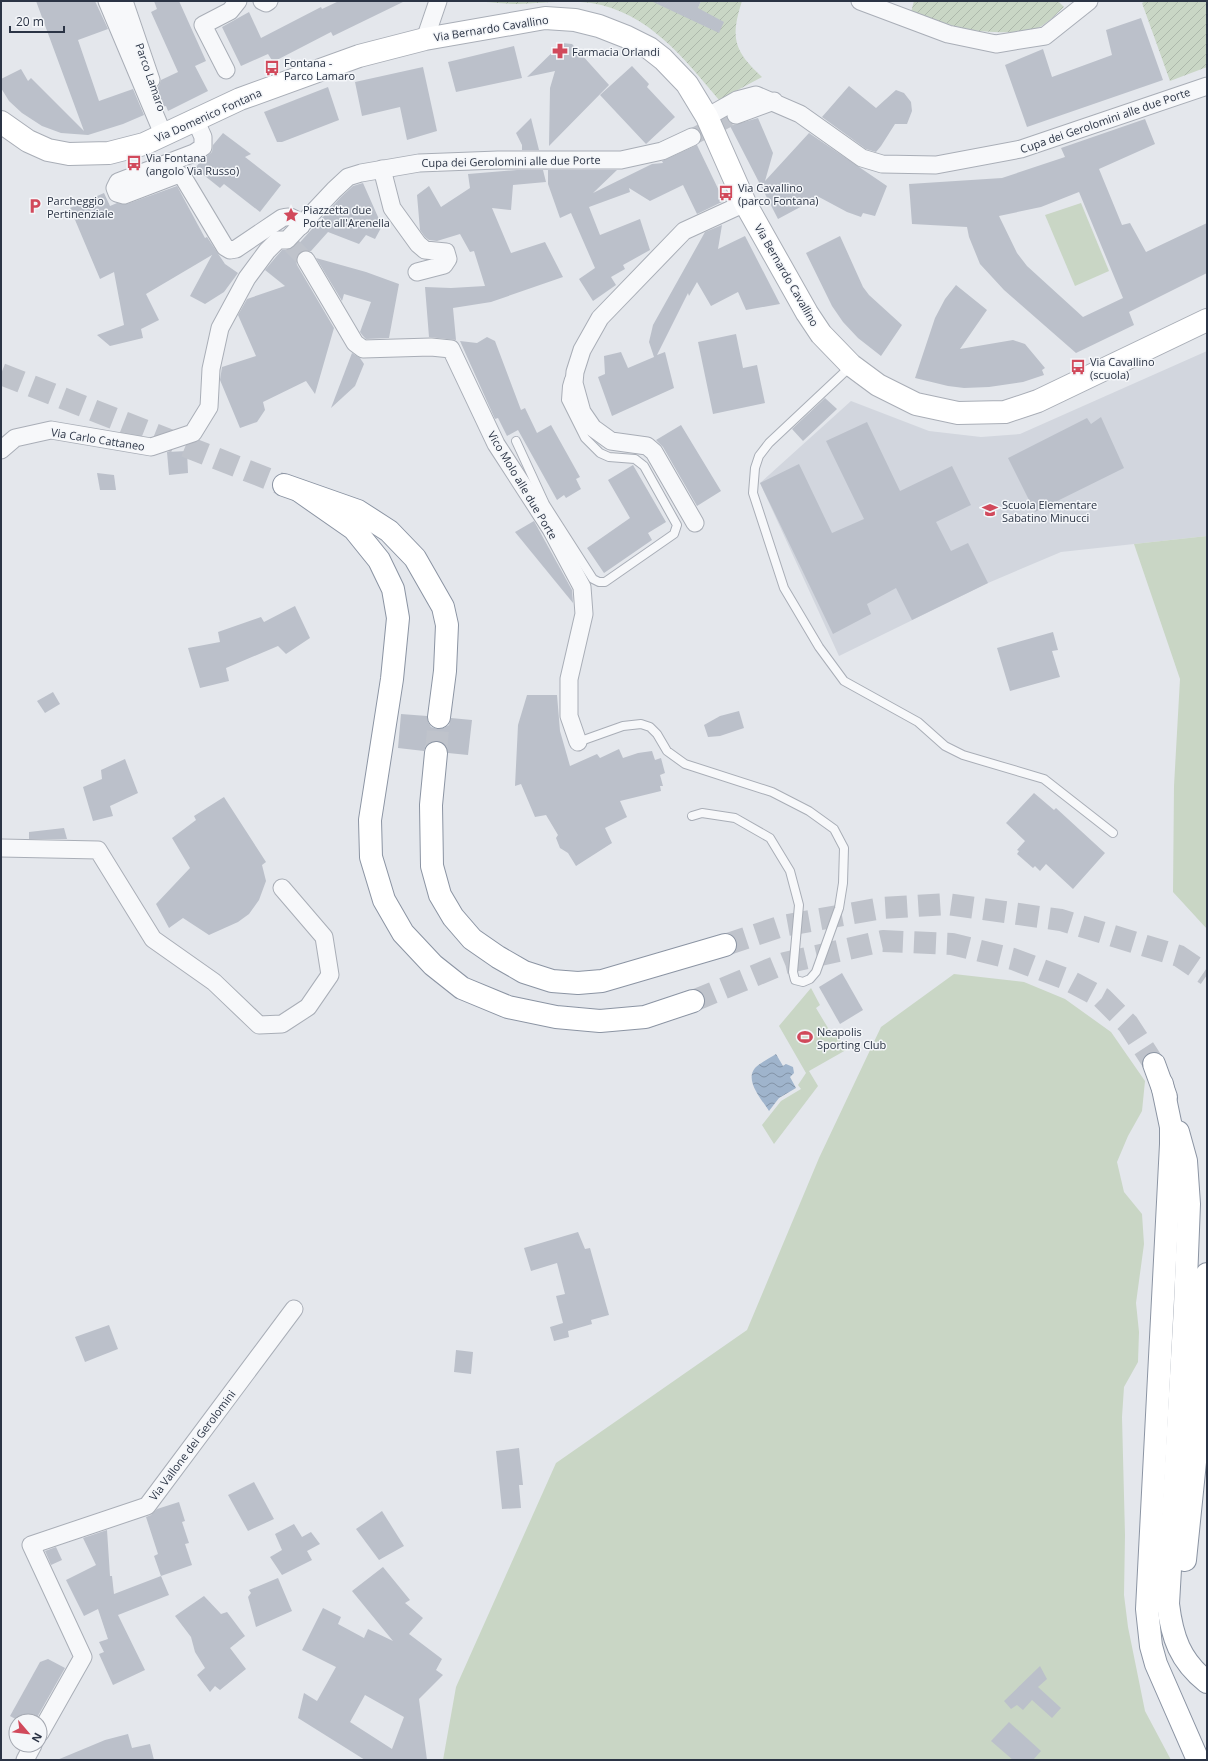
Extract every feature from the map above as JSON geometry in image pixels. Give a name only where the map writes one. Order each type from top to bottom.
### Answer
[{"type":"main road","name":"Via Bernardo Cavallino","points":[[425,39],[545,18],[575,20],[599,26],[628,37],[649,48],[663,59],[687,84],[708,117],[746,203],[807,313],[821,334],[851,365],[878,385],[916,404],[958,413],[1005,412],[1038,401],[1207,320]]},
{"type":"main road","name":"Via Domenico Fontana","points":[[1,122],[28,141],[48,150],[69,154],[109,153],[144,144],[240,99],[360,56],[425,39]]},
{"type":"main road","points":[[439,716],[445,671],[447,626],[443,607],[415,558],[389,531],[358,511],[293,488],[354,529],[379,560],[393,589],[398,618],[392,679],[370,820],[371,857],[384,900],[403,933],[433,965],[462,988],[508,1007],[556,1017],[600,1021],[645,1017],[693,1001]]},
{"type":"main road","points":[[436,753],[431,805],[432,866],[440,895],[453,917],[472,939],[498,957],[524,972],[552,981],[578,983],[602,981],[725,945]]},
{"type":"main road","points":[[1154,1064],[1182,1146],[1189,1182],[1186,1306],[1168,1604],[1170,1624],[1175,1642],[1182,1655],[1200,1677],[1207,1682]]},
{"type":"main road","points":[[1162,1084],[1171,1127],[1171,1144],[1147,1609],[1151,1646],[1156,1664],[1198,1760]]},
{"type":"main road","points":[[1207,1274],[1200,1413],[1185,1552],[1182,1607],[1186,1638],[1190,1650],[1196,1663],[1207,1679]]},
{"type":"street","points":[[107,1],[166,133]]},
{"type":"street","name":"Parco Lamaro","points":[[124,1],[166,133]]},
{"type":"street","points":[[226,70],[203,25],[230,12],[238,1]]},
{"type":"street","points":[[262,1],[266,3],[269,1]]},
{"type":"street","points":[[425,39],[438,1]]},
{"type":"street","points":[[860,1],[948,34],[996,44],[1045,36],[1089,1]]},
{"type":"street","name":"Cupa dei Gerolomini alle due Porte","points":[[708,117],[737,100],[756,95],[774,101],[800,114],[862,158],[882,164],[936,165],[1021,149],[1207,86]]},
{"type":"street","points":[[736,114],[774,101]]},
{"type":"street","points":[[195,119],[203,137],[203,147],[194,153],[118,182],[115,188],[117,193],[124,195],[179,174],[183,177],[225,247],[230,250],[236,249],[282,218],[288,216],[296,219],[301,226]]},
{"type":"street","name":"Cupa dei Gerolomini alle due Porte","points":[[301,226],[348,177],[382,169],[419,163],[498,160],[620,160],[662,151],[692,137]]},
{"type":"street","points":[[382,169],[392,208],[418,244],[425,250],[446,252],[448,259],[444,265],[417,272]]},
{"type":"street","points":[[695,523],[654,452],[647,446],[611,441],[593,428],[582,412],[574,383],[575,372],[582,350],[600,318],[684,231],[746,203]]},
{"type":"street","name":"Via Carlo Cattaneo","points":[[1,450],[15,438],[51,430],[151,447],[193,433],[209,407],[211,369],[220,328],[247,278],[263,256],[278,240],[289,243],[301,226]]},
{"type":"street","name":"Vico Molo alle due Porte","points":[[306,260],[355,343],[363,349],[431,347],[451,349],[496,444],[551,529],[582,587],[584,614],[568,679],[568,716],[578,742]]},
{"type":"street","points":[[1,848],[98,850],[153,939],[214,982],[259,1025],[282,1024],[308,1007],[330,975],[324,937],[282,888]]},
{"type":"street","name":"Via Vallone dei Gerolomini","points":[[48,1719],[83,1657],[31,1545],[146,1506],[294,1309]]},
{"type":"lane","points":[[851,365],[769,443],[759,456],[755,468],[753,493],[784,588],[819,647],[844,681],[918,722],[945,746],[963,755],[1044,779],[1113,833]]},
{"type":"lane","points":[[516,441],[546,504],[593,579],[599,582],[605,582],[674,534],[677,525],[644,466],[635,459],[609,457],[600,453],[585,438],[566,400],[566,386],[569,379],[575,372]]},
{"type":"lane","points":[[578,742],[623,726],[641,724],[650,727],[657,734],[667,751],[685,764],[772,792],[809,811],[834,829],[844,848],[843,883],[839,908],[816,972],[810,979],[803,982],[795,980],[793,972],[799,905],[790,870],[770,838],[735,818],[702,814],[692,816]]},
{"type":"shaded area","name":"Scuola Elementare Sabatino Minucci","points":[[1207,351],[1207,536],[1061,552],[988,583],[839,656],[760,483],[851,401],[929,431],[981,437],[1020,434]]},
{"type":"green space","points":[[475,1],[651,1],[698,8],[701,1],[742,1],[736,25],[737,43],[745,59],[762,77],[719,100],[692,68],[663,39],[630,16],[611,8],[583,2],[518,4]]},
{"type":"green space","points":[[914,1],[1058,1],[1064,7],[1049,21],[1038,28],[1021,32],[997,32],[972,30],[911,12]]},
{"type":"green space","points":[[1146,1],[1207,1],[1207,67],[1170,81],[1142,3]]},
{"type":"green space","points":[[1081,203],[1109,271],[1075,286],[1045,215]]},
{"type":"green space","points":[[1207,536],[1207,929],[1173,892],[1174,786],[1180,679],[1134,544]]},
{"type":"green space","points":[[954,974],[1024,982],[1065,999],[1111,1032],[1145,1081],[1142,1111],[1128,1136],[1117,1162],[1124,1192],[1142,1214],[1144,1244],[1136,1303],[1139,1332],[1138,1362],[1124,1387],[1122,1417],[1125,1535],[1124,1595],[1128,1627],[1145,1711],[1171,1760],[443,1760],[456,1687],[556,1463],[747,1330],[819,1158],[881,1027]]},
{"type":"green space","points":[[811,988],[820,1005],[816,1008],[831,1033],[835,1030],[846,1050],[809,1071],[818,1086],[774,1144],[762,1125],[781,1101],[801,1089],[798,1085],[806,1073],[779,1026]]},
{"type":"water","points":[[776,1054],[783,1066],[786,1064],[793,1067],[794,1073],[790,1077],[796,1088],[779,1098],[769,1111],[753,1085],[752,1073],[762,1062]]},
{"type":"building","points":[[36,1],[95,1],[108,29],[78,40],[99,101],[133,89],[144,115],[123,124],[88,135],[61,133],[42,126],[22,113],[9,101],[1,88],[1,79],[21,69],[28,81],[31,78],[84,131]]},
{"type":"building","points":[[154,1],[179,1],[206,61],[195,66],[208,91],[168,111],[166,106],[163,107],[155,89],[159,86],[161,80],[178,72],[151,12],[157,9]]},
{"type":"building","points":[[339,1],[405,1],[333,36],[331,32],[273,62],[268,54],[241,66],[222,27],[249,12],[261,38],[321,7],[322,9]]},
{"type":"building","points":[[651,1],[701,1],[698,8],[724,22],[719,33]]},
{"type":"building","points":[[1141,18],[1163,80],[1027,127],[1005,65],[1043,49],[1052,77],[1112,55],[1106,30]]},
{"type":"building","points":[[562,43],[572,44],[609,85],[549,146],[550,88],[555,71],[527,77]]},
{"type":"building","points":[[514,46],[522,78],[456,92],[448,62]]},
{"type":"building","points":[[632,66],[649,84],[647,87],[675,117],[646,144],[600,95]]},
{"type":"building","points":[[423,67],[437,131],[407,140],[400,107],[362,116],[355,82]]},
{"type":"building","points":[[849,86],[876,108],[896,90],[904,93],[911,102],[912,111],[907,124],[895,124],[876,152],[866,149],[822,117]]},
{"type":"building","points":[[328,87],[339,120],[282,142],[277,142],[264,112]]},
{"type":"building","points":[[531,118],[539,150],[522,150],[522,145],[516,133]]},
{"type":"building","points":[[758,118],[773,153],[765,181],[809,133],[887,186],[875,216],[863,213],[861,217],[847,212],[819,197],[778,219],[730,126]]},
{"type":"building","points":[[1145,119],[1155,144],[1099,169],[1122,225],[1130,223],[1146,252],[1207,223],[1207,273],[1129,312],[1134,325],[1076,353],[1004,290],[980,264],[969,237],[967,227],[912,224],[909,184],[1002,178],[1065,157],[1061,148]],"holes":[[[1079,192],[1123,298],[1083,317],[1027,266],[1017,253],[999,216],[1041,207]]]},
{"type":"building","points":[[223,133],[251,154],[245,157],[281,185],[260,212],[224,184],[220,188],[195,168],[212,152],[213,145]]},
{"type":"building","points":[[697,145],[724,201],[697,214],[683,185],[650,201],[629,188],[630,192],[589,207],[600,235],[640,219],[650,250],[623,265],[625,269],[611,277],[616,285],[593,301],[579,279],[595,268],[571,213],[560,218],[548,184],[548,170],[617,170],[593,193],[652,164],[663,163],[662,161]]},
{"type":"building","points":[[517,170],[543,170],[546,182],[513,185],[511,210],[492,208],[511,253],[545,242],[563,277],[491,302],[453,308],[456,340],[429,337],[425,287],[451,288],[485,286],[474,251],[470,252],[460,234],[437,241],[429,240],[425,237],[420,230],[417,195],[429,186],[441,207],[470,188],[468,174]]},
{"type":"building","points":[[363,183],[382,226],[375,239],[366,235],[359,244],[328,232],[311,251],[301,251],[296,260],[297,265],[334,328],[315,394],[306,381],[263,402],[265,410],[257,422],[240,428],[220,380],[222,367],[256,356],[238,315],[247,299],[285,286],[265,270],[282,250],[293,250],[341,197],[353,186]]},
{"type":"building","points":[[177,186],[205,238],[207,237],[225,264],[238,273],[224,292],[205,304],[190,296],[212,255],[146,294],[159,320],[141,329],[143,338],[110,346],[97,335],[124,325],[114,272],[100,279],[70,208],[104,193],[110,206],[117,203],[127,204]]},
{"type":"building","points":[[722,225],[718,249],[745,236],[780,304],[746,310],[738,292],[711,306],[697,282],[689,296],[688,293],[657,355],[665,352],[674,388],[612,416],[598,377],[605,374],[604,356],[621,352],[628,368],[654,357],[649,342],[653,325],[705,232]]},
{"type":"building","points":[[840,236],[863,287],[869,295],[902,325],[881,356],[858,338],[843,322],[832,306],[806,253]]},
{"type":"building","points":[[316,258],[366,272],[399,284],[389,338],[366,339],[363,336],[360,332],[371,302],[344,294],[342,301]]},
{"type":"building","points":[[956,285],[987,310],[960,349],[1013,340],[1025,344],[1045,368],[1042,370],[1044,375],[1023,382],[989,387],[964,388],[948,386],[915,378],[935,318],[945,299]]},
{"type":"building","points":[[736,334],[743,368],[757,365],[765,403],[713,414],[698,342]]},
{"type":"building","points":[[487,337],[495,341],[521,410],[525,408],[537,433],[551,425],[580,477],[576,479],[581,489],[566,498],[564,495],[557,500],[518,430],[507,436],[498,418],[495,419],[460,341],[477,343]]},
{"type":"building","points":[[352,353],[360,358],[364,364],[355,386],[331,408]]},
{"type":"building","points":[[825,398],[837,409],[803,441],[792,429]]},
{"type":"building","points":[[1101,417],[1124,468],[1035,512],[1008,458],[1087,418],[1091,424]]},
{"type":"building","points":[[867,422],[900,491],[952,466],[971,505],[936,522],[951,551],[968,543],[988,583],[912,620],[896,588],[867,604],[871,614],[833,634],[760,483],[799,464],[832,533],[864,519],[826,441]]},
{"type":"building","points":[[681,425],[721,491],[697,506],[663,447],[656,440]]},
{"type":"building","points":[[187,451],[188,473],[169,475],[167,452]]},
{"type":"building","points":[[633,465],[666,522],[648,533],[652,540],[604,573],[587,548],[630,518],[608,480]]},
{"type":"building","points":[[97,473],[114,475],[116,490],[100,490]]},
{"type":"building","points":[[534,521],[572,590],[573,603],[515,532]]},
{"type":"building","points":[[295,606],[310,638],[286,654],[278,646],[226,668],[229,681],[200,688],[188,648],[220,642],[218,632],[261,617],[264,622]]},
{"type":"building","points":[[1053,632],[1058,650],[1052,651],[1060,677],[1010,691],[997,648]]},
{"type":"building","points":[[53,692],[60,704],[45,713],[37,701]]},
{"type":"building","points":[[527,695],[557,695],[560,731],[570,766],[597,754],[600,758],[619,749],[623,758],[638,753],[652,751],[655,760],[661,758],[665,773],[660,775],[663,786],[660,786],[661,791],[620,801],[627,817],[605,828],[612,843],[576,866],[568,853],[560,848],[556,838],[558,835],[546,815],[535,817],[521,784],[515,786],[518,725]]},
{"type":"building","points":[[739,711],[744,728],[720,736],[708,737],[704,725],[720,716]]},
{"type":"building","points":[[401,714],[427,716],[431,727],[438,729],[449,725],[451,718],[472,720],[468,755],[448,753],[447,747],[444,743],[437,741],[430,742],[426,745],[424,751],[398,748]]},
{"type":"building","points":[[125,759],[138,793],[110,806],[113,816],[93,821],[83,787],[102,779],[101,770]]},
{"type":"building","points":[[1034,793],[1054,810],[1056,808],[1105,853],[1073,889],[1046,864],[1040,871],[1035,866],[1033,868],[1017,854],[1019,851],[1017,850],[1025,841],[1006,823]]},
{"type":"building","points":[[224,797],[266,862],[262,865],[266,881],[259,900],[249,914],[238,922],[209,935],[183,918],[169,928],[156,904],[190,868],[172,838],[196,820],[194,816]]},
{"type":"building","points":[[64,828],[67,839],[29,839],[29,832]]},
{"type":"building","points":[[842,973],[863,1010],[840,1024],[819,987]]},
{"type":"building","points":[[578,1232],[585,1249],[590,1248],[609,1315],[591,1320],[592,1324],[568,1331],[569,1337],[554,1341],[550,1327],[563,1323],[556,1296],[565,1294],[557,1263],[531,1271],[524,1248]]},
{"type":"building","points":[[109,1325],[118,1349],[85,1362],[75,1337]]},
{"type":"building","points":[[456,1350],[473,1352],[471,1374],[454,1372]]},
{"type":"building","points":[[519,1448],[523,1485],[519,1485],[521,1508],[502,1509],[496,1451]]},
{"type":"building","points":[[254,1482],[274,1519],[248,1531],[228,1495]]},
{"type":"building","points":[[179,1502],[185,1521],[182,1522],[189,1543],[185,1544],[192,1565],[161,1576],[154,1556],[158,1554],[146,1517],[151,1515],[157,1509]]},
{"type":"building","points":[[382,1511],[404,1546],[379,1560],[356,1529]]},
{"type":"building","points":[[294,1524],[302,1537],[311,1532],[320,1544],[307,1551],[312,1560],[282,1575],[270,1557],[282,1550],[275,1534]]},
{"type":"building","points":[[107,1530],[110,1576],[112,1576],[114,1594],[161,1576],[169,1595],[118,1615],[145,1670],[113,1685],[99,1654],[104,1652],[99,1642],[108,1639],[98,1609],[84,1616],[66,1580],[96,1565],[83,1538]]},
{"type":"building","points":[[56,1547],[62,1560],[51,1565],[45,1551]]},
{"type":"building","points":[[383,1567],[410,1600],[405,1603],[423,1618],[409,1634],[442,1659],[436,1670],[443,1675],[419,1699],[427,1760],[365,1760],[298,1718],[304,1693],[317,1701],[336,1667],[302,1650],[323,1608],[341,1617],[338,1624],[364,1638],[368,1629],[393,1641],[352,1591]],"holes":[[[365,1695],[404,1717],[392,1749],[350,1722]]]},
{"type":"building","points":[[278,1578],[292,1611],[256,1627],[248,1597],[251,1593],[249,1590]]},
{"type":"building","points":[[204,1596],[221,1614],[227,1612],[245,1636],[230,1648],[246,1669],[220,1690],[215,1686],[210,1692],[197,1675],[205,1668],[195,1652],[191,1637],[175,1616]]},
{"type":"building","points":[[48,1659],[65,1668],[40,1713],[12,1713],[40,1662]]},
{"type":"building","points":[[1040,1666],[1047,1679],[1038,1687],[1061,1708],[1052,1718],[1032,1700],[1023,1710],[1017,1705],[1011,1709],[1004,1701]]},
{"type":"building","points":[[1009,1722],[1041,1751],[1033,1760],[1013,1760],[991,1741]]},
{"type":"building","points":[[128,1734],[132,1748],[150,1744],[154,1760],[57,1760],[105,1740]]},
{"type":"tunnel","points":[[692,137],[736,115]]},
{"type":"tunnel","points":[[291,245],[306,260]]},
{"type":"tunnel","points":[[1,374],[284,485]]},
{"type":"tunnel","points":[[436,753],[439,717]]},
{"type":"tunnel","points":[[725,945],[782,926],[882,908],[947,904],[1061,920],[1179,956],[1207,975]]},
{"type":"tunnel","points":[[693,1001],[785,963],[883,941],[952,944],[1013,959],[1066,979],[1102,998],[1128,1024],[1154,1064]]},
{"type":"place","name":"Farmacia Orlandi","points":[[560,51]]},
{"type":"place","name":"Fontana - Parco Lamaro","points":[[272,68]]},
{"type":"place","name":"Via Fontana (angolo Via Russo)","points":[[134,163]]},
{"type":"place","name":"Via Cavallino (parco Fontana)","points":[[726,193]]},
{"type":"place","name":"Parcheggio Pertinenziale","points":[[35,206]]},
{"type":"place","name":"Piazzetta due Porte all'Arenella","points":[[291,215]]},
{"type":"place","name":"Via Cavallino (scuola)","points":[[1078,367]]},
{"type":"place","name":"Scuola Elementare Sabatino Minucci","points":[[990,510]]},
{"type":"place","name":"Neapolis Sporting Club","points":[[805,1037]]}]
